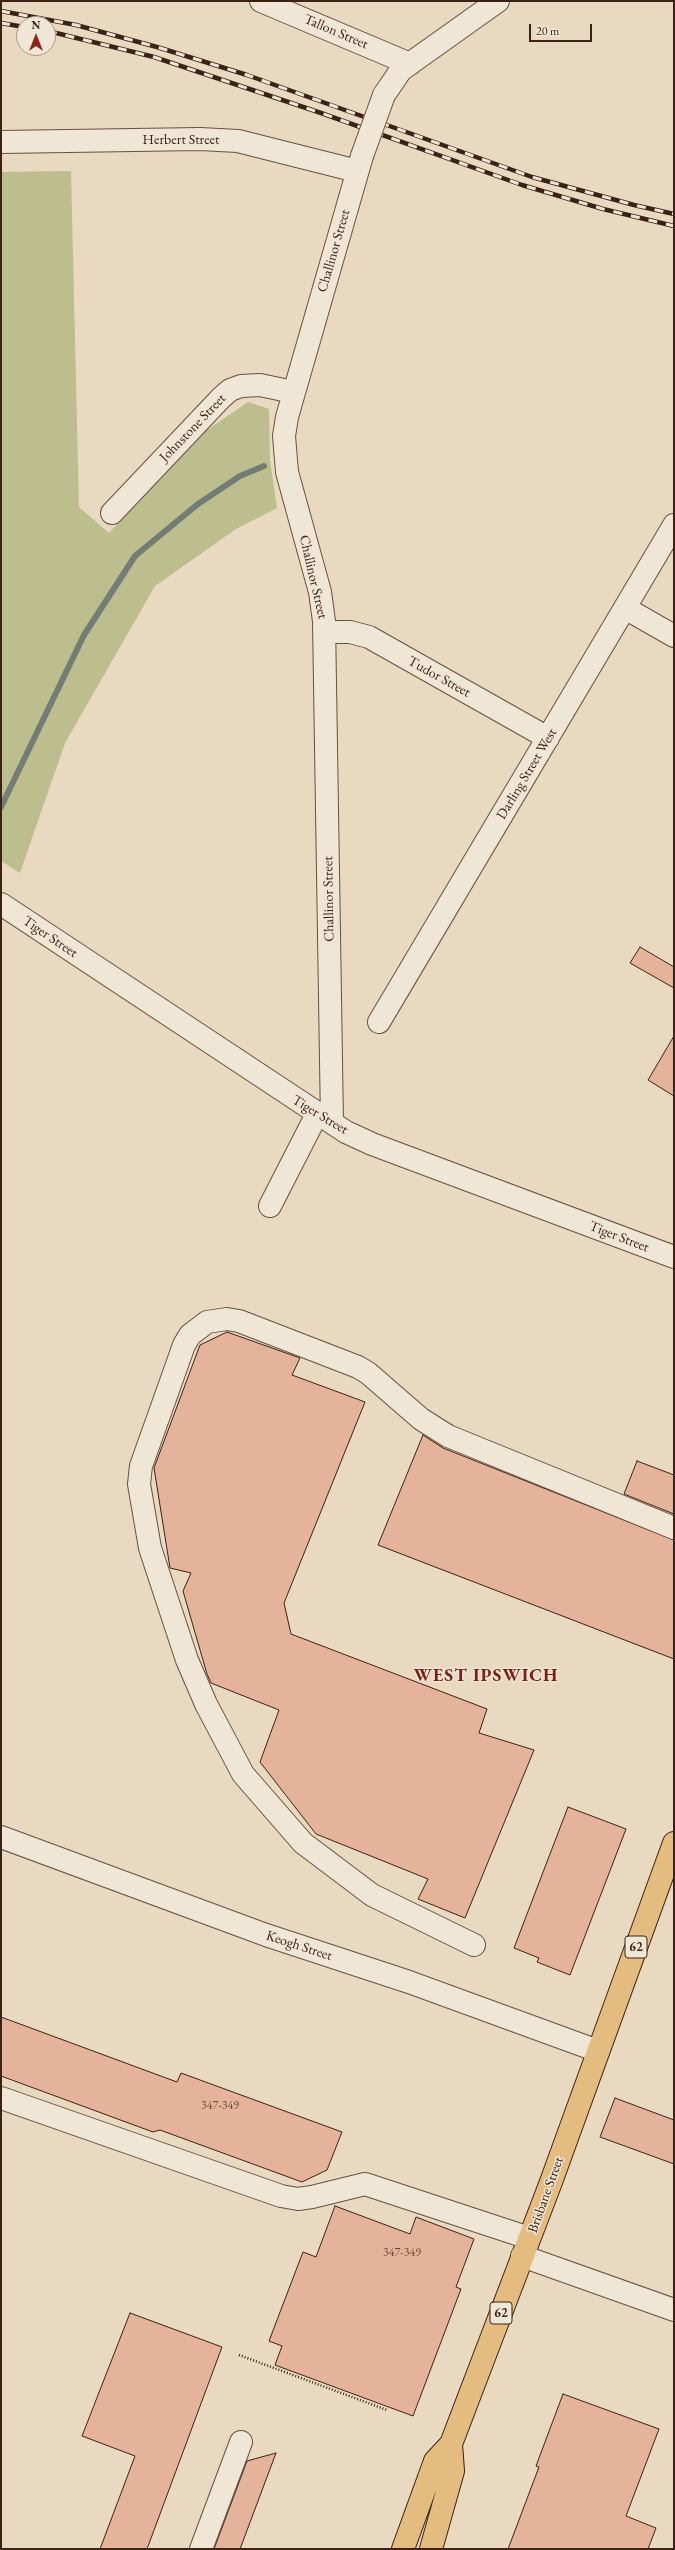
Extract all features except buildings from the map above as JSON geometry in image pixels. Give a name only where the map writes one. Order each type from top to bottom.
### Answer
[{"type":"main road","name":"Brisbane Street","points":[[432,2547],[453,2471],[451,2444],[526,2247],[674,1843]]},
{"type":"main road","name":"62","points":[[403,2549],[435,2461],[451,2444]]},
{"type":"street","name":"Tallon Street","points":[[261,1],[410,64]]},
{"type":"street","points":[[410,64],[498,1]]},
{"type":"street","name":"Challinor Street","points":[[324,1119],[325,632],[320,592],[285,459],[287,417],[360,163],[384,95],[393,79],[410,64]]},
{"type":"street","name":"Herbert Street","points":[[1,142],[200,138],[238,141],[360,163]]},
{"type":"street","name":"Johnstone Street","points":[[112,513],[230,390],[241,386],[260,384],[293,392]]},
{"type":"street","name":"Darling Street West","points":[[379,1022],[674,525]]},
{"type":"street","points":[[625,608],[674,636]]},
{"type":"street","name":"Tudor Street","points":[[325,632],[350,632],[368,637],[548,738]]},
{"type":"street","name":"Tiger Street","points":[[1,904],[324,1119],[372,1144],[674,1257]]},
{"type":"street","points":[[270,1206],[324,1119]]},
{"type":"street","points":[[474,1945],[372,1895],[303,1843],[243,1774],[206,1704],[187,1660],[150,1548],[139,1484],[141,1466],[184,1345],[190,1335],[207,1322],[222,1319],[238,1321],[358,1367],[398,1409],[448,1436],[674,1528]]},
{"type":"street","name":"Keogh Street","points":[[1,1836],[266,1935],[409,1982],[598,2051]]},
{"type":"street","points":[[1,2098],[281,2196],[298,2199],[365,2184],[526,2247],[674,2310]]},
{"type":"street","points":[[201,2549],[241,2442]]},
{"type":"path","points":[[238,2356],[386,2410]]},
{"type":"green space","points":[[71,171],[79,507],[109,533],[201,434],[248,402],[269,409],[270,460],[277,508],[236,529],[155,586],[65,743],[20,873],[1,861],[1,172]]},
{"type":"waterway","points":[[1,807],[84,635],[135,556],[198,504],[240,476],[264,466]]},
{"type":"railway","points":[[1,11],[76,25],[157,47],[247,75],[532,177],[634,205],[674,214]]},
{"type":"railway","points":[[1,23],[16,26]]},
{"type":"railway","points":[[56,33],[154,57],[321,113],[522,185],[603,209],[674,226]]},
{"type":"district","name":"WEST IPSWICH","points":[[486,1676]]}]
